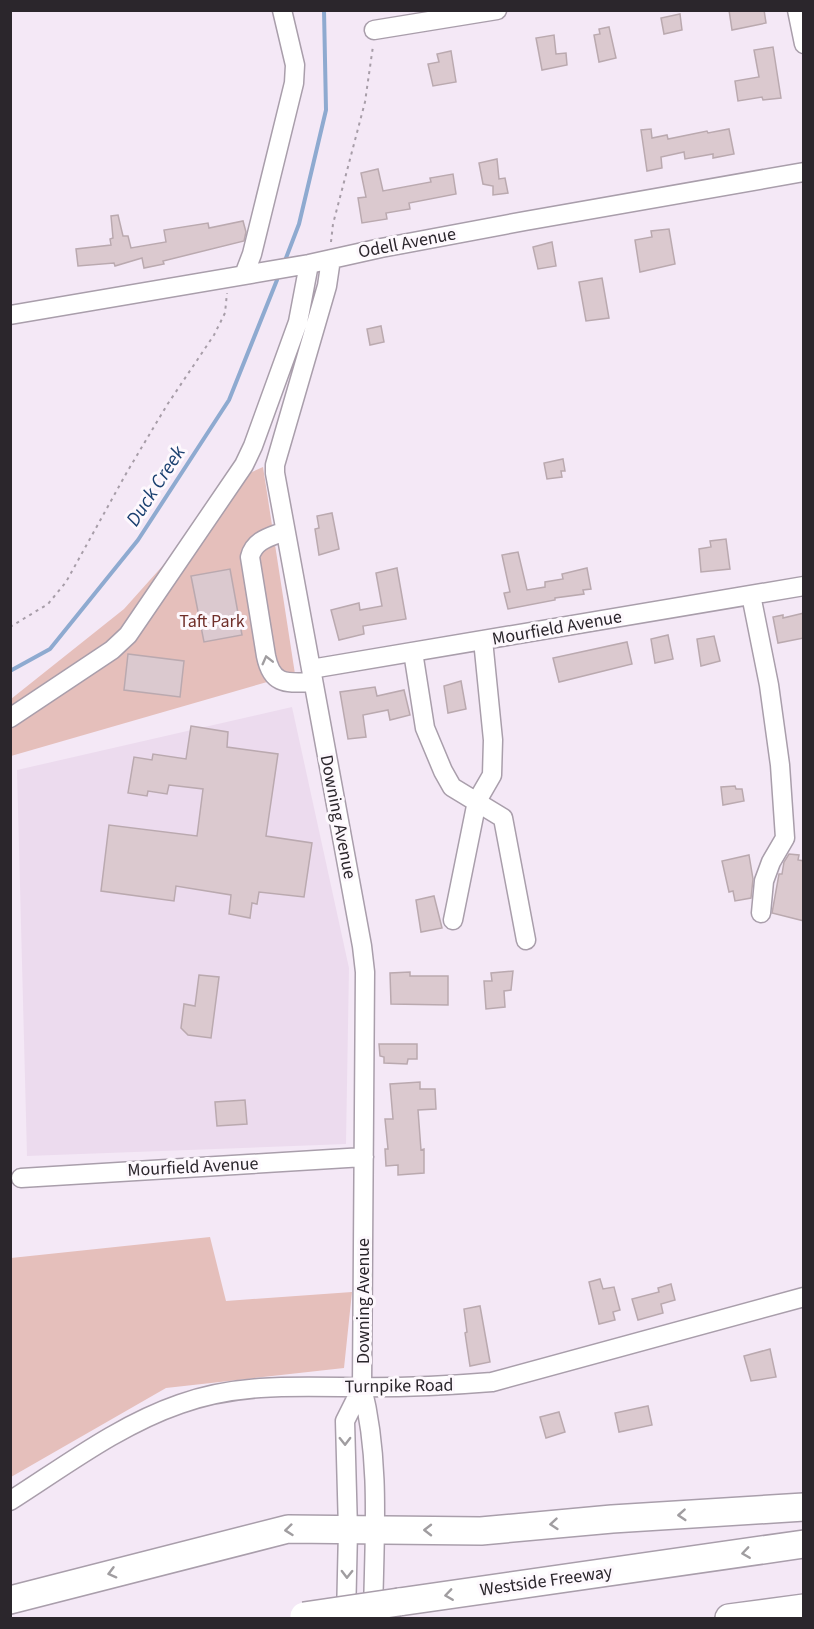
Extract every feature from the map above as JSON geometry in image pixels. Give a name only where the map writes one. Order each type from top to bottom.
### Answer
[{"type":"highway","points":[[10,1600],[288,1529],[481,1531],[612,1519],[804,1507]]},
{"type":"highway","name":"Westside Freeway","points":[[296,1617],[804,1544]]},
{"type":"highway","points":[[729,1618],[804,1608]]},
{"type":"street","points":[[236,277],[252,254],[294,83],[295,65],[282,10]]},
{"type":"street","points":[[374,30],[497,10]]},
{"type":"street","points":[[797,10],[804,44]]},
{"type":"street","name":"Odell Avenue","points":[[10,315],[309,264],[503,225],[804,172]]},
{"type":"street","name":"Downing Avenue","points":[[331,259],[327,286],[274,473],[365,972],[362,1387],[369,1417],[376,1501],[373,1618]]},
{"type":"street","points":[[10,718],[112,650],[128,635],[244,465],[265,416],[298,321],[309,264]]},
{"type":"street","name":"Mourfield Avenue","points":[[285,531],[258,542],[250,557],[268,668],[273,676],[290,682],[413,652],[804,586]]},
{"type":"street","points":[[751,595],[769,685],[780,765],[785,838],[771,862],[764,881],[761,913]]},
{"type":"street","points":[[453,920],[477,801],[492,775],[493,752],[483,640]]},
{"type":"street","points":[[413,652],[425,728],[452,787],[503,818],[526,940]]},
{"type":"street","name":"Mourfield Avenue","points":[[21,1178],[364,1157]]},
{"type":"street","name":"Turnpike Road","points":[[10,1501],[135,1423],[181,1404],[230,1391],[277,1386],[362,1387],[492,1382],[804,1297]]},
{"type":"street","name":"Downing Avenue","points":[[346,1618],[348,1530],[345,1421],[362,1387]]},
{"type":"path","points":[[331,259],[333,224],[364,102],[374,30]]},
{"type":"path","points":[[10,627],[48,604],[66,582],[167,405],[214,335],[225,313],[236,277]]},
{"type":"shaded area","points":[[292,707],[349,968],[346,1144],[27,1156],[17,770]]},
{"type":"green space","name":"Taft Park","points":[[263,467],[295,674],[11,756],[11,699],[124,609],[243,476]]},
{"type":"green space","points":[[210,1237],[226,1301],[352,1292],[344,1368],[166,1388],[11,1477],[11,1258]]},
{"type":"building","points":[[729,10],[764,10],[766,23],[732,30]]},
{"type":"building","points":[[680,14],[682,30],[664,34],[661,18]]},
{"type":"building","points":[[609,27],[616,58],[599,62],[594,35],[600,34],[599,29]]},
{"type":"building","points":[[554,35],[556,54],[566,53],[567,65],[542,70],[536,38]]},
{"type":"building","points":[[773,47],[781,98],[763,100],[762,97],[738,101],[735,81],[759,77],[754,50]]},
{"type":"building","points":[[451,51],[456,82],[433,86],[428,64],[439,62],[437,54]]},
{"type":"building","points":[[651,129],[652,138],[667,135],[668,139],[729,129],[734,154],[713,158],[713,154],[685,159],[684,152],[661,157],[662,168],[647,171],[641,130]]},
{"type":"building","points":[[497,159],[499,179],[505,178],[508,193],[493,195],[493,186],[483,184],[479,163]]},
{"type":"building","points":[[378,169],[383,191],[431,182],[430,178],[453,174],[456,194],[409,203],[410,209],[386,213],[387,219],[362,223],[358,198],[366,197],[361,173]]},
{"type":"building","points":[[118,215],[123,236],[128,236],[131,248],[166,242],[164,230],[208,223],[209,228],[243,221],[246,232],[244,241],[163,261],[164,264],[144,268],[142,258],[115,266],[114,263],[78,266],[76,249],[111,245],[110,239],[113,238],[111,216]]},
{"type":"building","points":[[669,229],[675,264],[640,272],[635,240],[652,237],[651,231]]},
{"type":"building","points":[[552,242],[556,266],[538,269],[533,247]]},
{"type":"building","points":[[602,278],[609,318],[586,321],[579,282]]},
{"type":"building","points":[[381,326],[384,342],[370,345],[367,329]]},
{"type":"building","points":[[563,459],[565,471],[561,471],[562,477],[547,479],[544,463]]},
{"type":"building","points":[[332,513],[339,549],[319,555],[315,529],[319,528],[317,516]]},
{"type":"building","points":[[726,539],[730,569],[701,572],[699,549],[711,547],[710,541]]},
{"type":"building","points":[[518,552],[527,590],[545,587],[545,582],[563,579],[562,574],[587,568],[591,589],[583,590],[584,594],[508,609],[504,593],[510,592],[502,555]]},
{"type":"building","points":[[397,568],[406,619],[363,626],[364,634],[339,640],[331,610],[359,603],[360,610],[382,606],[376,573]]},
{"type":"building","points":[[230,569],[242,635],[204,642],[191,576]]},
{"type":"building","points":[[804,613],[804,638],[778,643],[773,617],[783,615],[783,618]]},
{"type":"building","points":[[668,635],[673,659],[655,663],[651,639]]},
{"type":"building","points":[[714,636],[720,661],[701,666],[697,639]]},
{"type":"building","points":[[627,642],[632,664],[559,682],[553,658]]},
{"type":"building","points":[[128,654],[184,661],[180,697],[124,690]]},
{"type":"building","points":[[461,681],[466,709],[448,713],[444,686]]},
{"type":"building","points":[[375,687],[377,696],[404,690],[410,715],[390,720],[388,710],[363,715],[366,737],[348,739],[340,692]]},
{"type":"building","points":[[191,726],[228,732],[227,747],[278,754],[266,836],[312,843],[304,897],[259,892],[257,904],[252,903],[250,918],[229,914],[231,895],[176,886],[174,901],[101,891],[109,825],[197,836],[203,789],[169,785],[167,794],[148,791],[147,796],[128,793],[134,757],[152,760],[153,754],[186,759]]},
{"type":"building","points":[[735,786],[736,789],[742,789],[744,801],[723,805],[721,787]]},
{"type":"building","points":[[789,854],[799,855],[798,860],[804,861],[804,921],[772,913],[779,874],[782,874],[784,862]]},
{"type":"building","points":[[749,855],[753,879],[751,898],[735,901],[733,891],[729,892],[722,861]]},
{"type":"building","points":[[434,896],[442,928],[421,932],[416,900]]},
{"type":"building","points":[[513,971],[511,990],[504,991],[505,1007],[486,1009],[484,981],[492,981],[491,973]]},
{"type":"building","points":[[410,972],[410,976],[448,976],[448,1005],[391,1004],[390,973]]},
{"type":"building","points":[[199,975],[219,977],[211,1038],[188,1035],[181,1028],[184,1004],[195,1006]]},
{"type":"building","points":[[379,1044],[417,1044],[417,1059],[408,1059],[407,1064],[384,1063],[384,1057],[380,1056]]},
{"type":"building","points":[[420,1082],[420,1089],[435,1089],[436,1109],[418,1110],[421,1150],[424,1149],[424,1173],[398,1175],[398,1165],[386,1166],[385,1149],[388,1149],[385,1119],[393,1119],[390,1084]]},
{"type":"building","points":[[245,1100],[247,1124],[217,1126],[215,1102]]},
{"type":"building","points":[[600,1279],[603,1289],[614,1287],[620,1310],[613,1312],[615,1320],[599,1324],[589,1282]]},
{"type":"building","points":[[671,1284],[675,1300],[661,1304],[663,1313],[638,1320],[632,1299],[659,1292],[658,1288]]},
{"type":"building","points":[[480,1306],[490,1362],[470,1366],[464,1309]]},
{"type":"building","points":[[770,1349],[776,1377],[751,1381],[744,1356]]},
{"type":"building","points":[[648,1406],[652,1425],[619,1432],[615,1413]]},
{"type":"building","points":[[559,1412],[565,1432],[546,1438],[540,1417]]},
{"type":"waterway","name":"Duck Creek","points":[[286,258],[299,224],[326,110],[324,10]]},
{"type":"waterway","name":"Duck Creek","points":[[10,671],[50,649],[138,540],[229,400],[277,280]]}]
